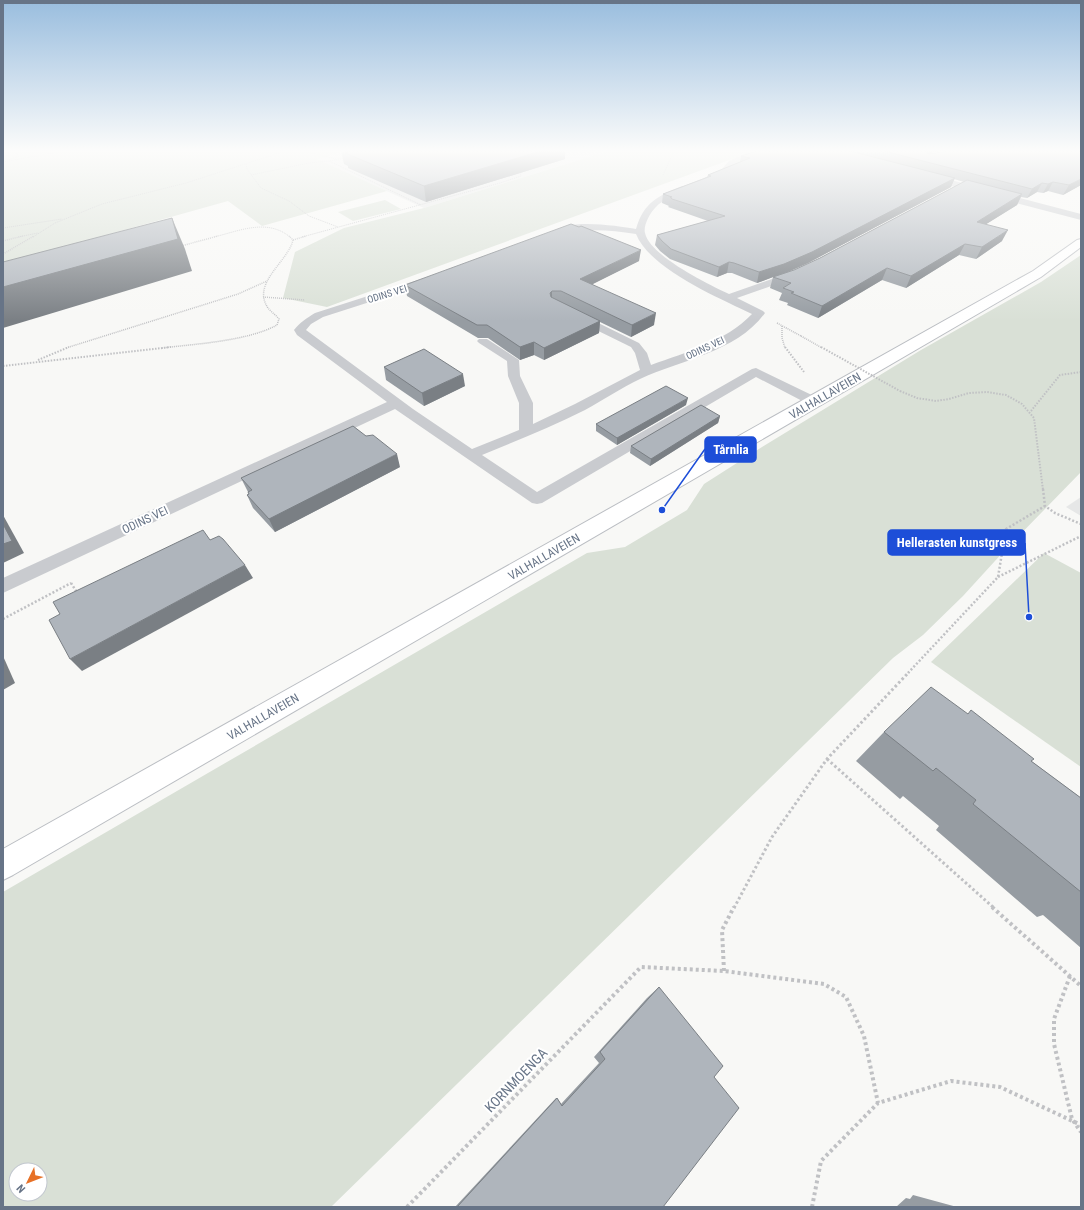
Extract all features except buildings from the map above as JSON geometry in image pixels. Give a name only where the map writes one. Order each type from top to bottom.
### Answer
[{"type":"street","points":[[1044,207],[1081,217]]},
{"type":"street","name":"VALHALLAVEIEN","points":[[3,865],[1025,282],[1081,242]]},
{"type":"lane","points":[[651,207],[640,232],[644,243],[662,260],[696,281],[728,298],[771,284],[799,272]]},
{"type":"lane","points":[[545,237],[566,230],[585,227],[605,227],[640,232]]},
{"type":"lane","name":"ODINS VEI","points":[[439,277],[326,313],[307,322],[301,328],[301,333],[396,403],[537,499],[756,372],[815,402]]},
{"type":"lane","name":"ODINS VEI","points":[[472,454],[581,407],[628,380],[709,348],[746,326],[759,313],[728,298]]},
{"type":"lane","points":[[570,313],[635,346],[641,353],[647,372]]},
{"type":"lane","points":[[483,341],[513,360],[514,376],[526,402],[526,432]]},
{"type":"lane","name":"ODINS VEI","points":[[3,586],[396,403]]},
{"type":"path","points":[[3,254],[65,218],[93,207]]},
{"type":"path","points":[[298,207],[309,216],[338,227]]},
{"type":"path","points":[[293,240],[413,207]]},
{"type":"path","points":[[3,228],[65,218]]},
{"type":"path","points":[[178,247],[258,226],[276,228],[287,234],[293,240]]},
{"type":"path","points":[[3,241],[40,232]]},
{"type":"path","points":[[3,366],[34,361],[213,342],[266,331],[277,325],[279,319],[268,307],[263,296],[272,272],[292,246],[293,240]]},
{"type":"path","points":[[34,361],[73,345],[238,294],[268,281]]},
{"type":"path","points":[[807,375],[792,357],[781,340],[780,335],[782,326],[913,397],[930,401],[945,400],[970,393],[996,393],[1020,401],[1031,411],[1034,418],[1045,506],[1055,513],[1081,524]]},
{"type":"path","points":[[1031,411],[1060,375],[1081,372]]},
{"type":"path","points":[[998,577],[1006,529],[1045,506]]},
{"type":"path","points":[[878,1104],[864,1036],[846,997],[824,984],[724,971],[722,930],[772,836],[827,759],[998,577],[1081,536]]},
{"type":"path","points":[[3,619],[71,584]]},
{"type":"path","points":[[827,759],[1081,986]]},
{"type":"path","name":"KORNMOENGA","points":[[407,1207],[641,967],[724,971]]},
{"type":"path","points":[[1070,976],[1054,1018],[1054,1044],[1072,1119],[1081,1132]]},
{"type":"path","points":[[812,1207],[821,1161],[878,1104],[951,1081],[1000,1087],[1081,1124]]},
{"type":"shaded area","points":[[3,207],[205,207],[3,264]]},
{"type":"shaded area","points":[[237,207],[328,207],[262,226]]},
{"type":"shaded area","points":[[356,207],[398,207],[401,209],[353,221],[338,212]]},
{"type":"shaded area","points":[[599,207],[327,307],[283,298],[295,252],[344,228],[424,208]]},
{"type":"shaded area","points":[[1081,255],[1081,472],[1005,550],[963,596],[923,635],[893,658],[331,1207],[3,1207],[3,892],[587,553],[625,547],[687,510],[704,484],[921,350],[1041,282]]},
{"type":"shaded area","points":[[1081,497],[1081,516],[1066,507]]},
{"type":"shaded area","points":[[1044,553],[1081,573],[1081,767],[931,662]]},
{"type":"place","name":"Tårnlia","points":[[662,510]]},
{"type":"place","name":"Hellerasten kunstgress","points":[[1029,617]]}]
